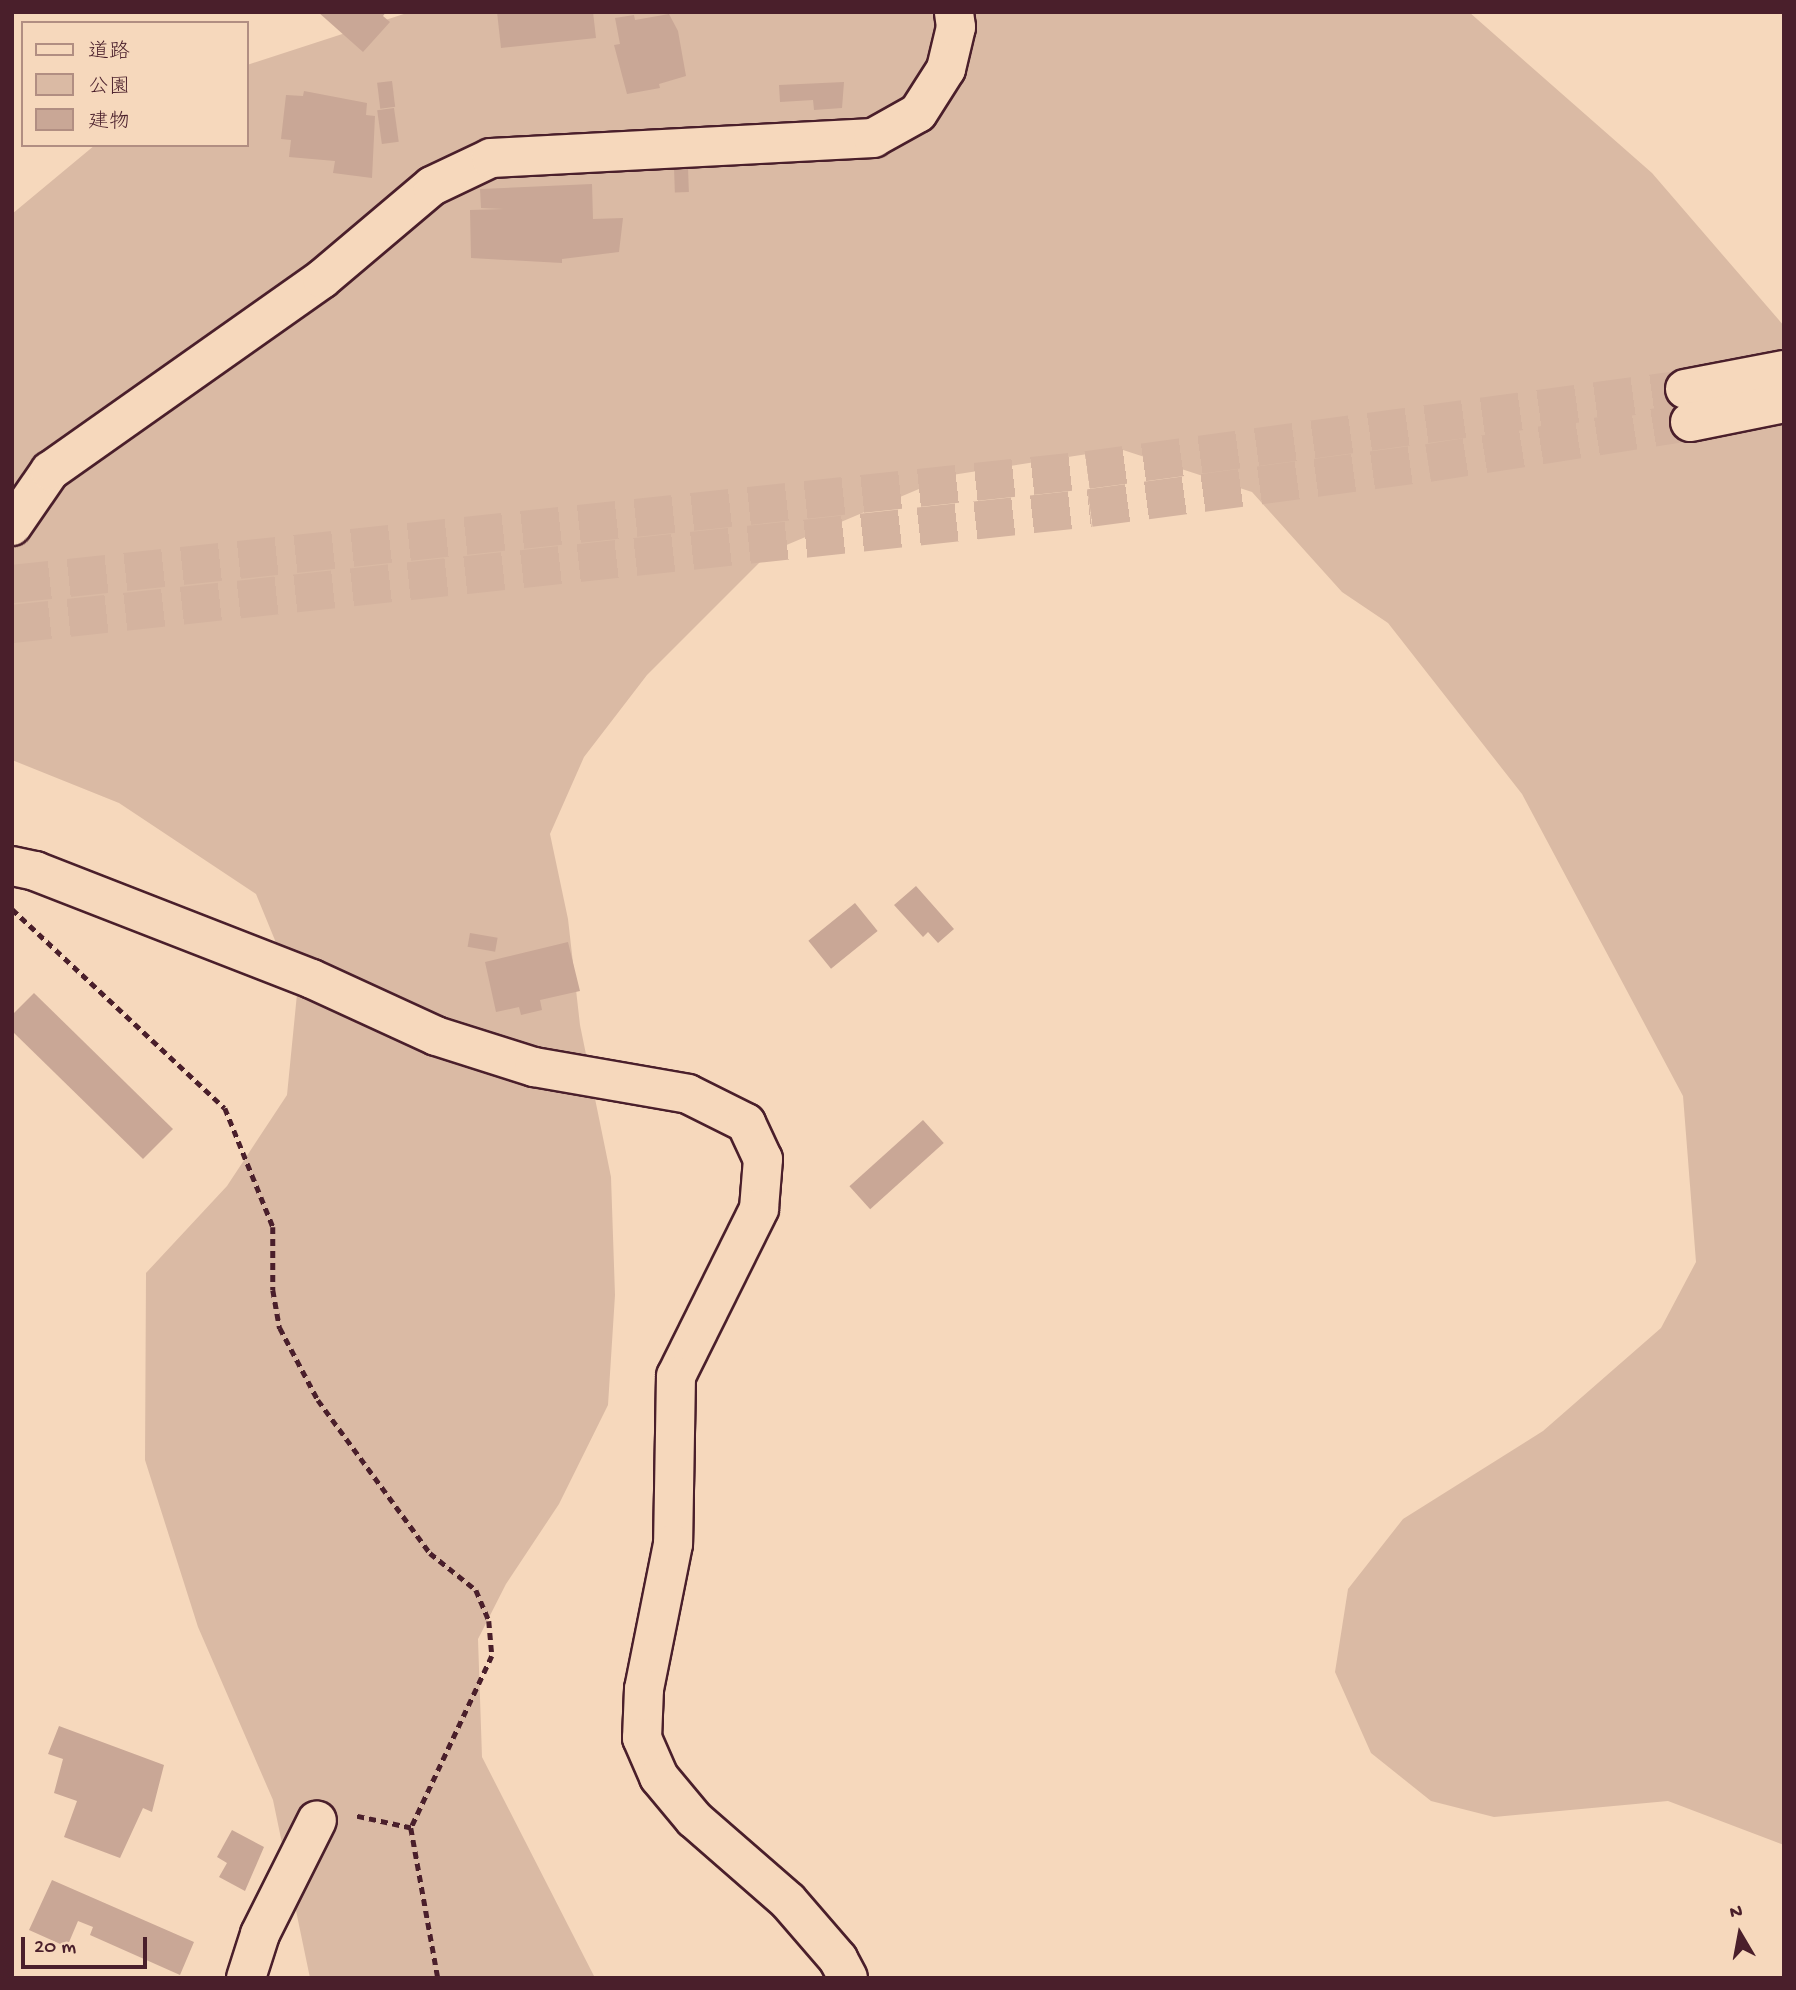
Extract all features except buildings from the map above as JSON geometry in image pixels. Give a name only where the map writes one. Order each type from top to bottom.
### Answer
[{"type":"main road","points":[[12,526],[50,471],[322,279],[432,186],[504,157],[873,138],[918,113],[946,69],[956,27],[954,12]]},
{"type":"main road","points":[[1784,370],[1688,405],[1784,403]]},
{"type":"main road","points":[[12,866],[35,871],[312,979],[436,1036],[534,1067],[688,1094],[746,1122],[763,1159],[759,1209],[676,1376],[673,1544],[644,1689],[642,1738],[659,1777],[694,1819],[788,1901],[838,1959],[848,1978]]},
{"type":"main road","points":[[246,1978],[260,1934],[317,1820]]},
{"type":"path","points":[[12,909],[225,1108],[273,1227],[274,1290],[280,1328],[318,1400],[430,1553],[476,1590],[489,1621],[492,1656],[411,1828],[438,1978]]},
{"type":"path","points":[[317,1820],[349,1815],[411,1828]]},
{"type":"green space","points":[[410,12],[1469,12],[1652,173],[1784,326],[1784,1845],[1668,1801],[1494,1817],[1431,1801],[1371,1753],[1335,1672],[1348,1589],[1403,1519],[1543,1431],[1661,1328],[1696,1262],[1683,1096],[1522,794],[1388,623],[1342,592],[1252,492],[1120,449],[952,475],[770,552],[647,675],[584,757],[550,834],[568,919],[580,1025],[611,1177],[615,1295],[608,1405],[559,1504],[506,1584],[478,1639],[482,1757],[595,1978],[310,1978],[273,1800],[198,1627],[145,1460],[146,1273],[227,1186],[287,1095],[297,994],[256,894],[119,803],[12,760],[12,214],[93,147],[248,147],[248,65]]},
{"type":"tunnel","points":[[12,584],[1087,470],[1685,389]]},
{"type":"tunnel","points":[[12,624],[1090,508],[1428,463],[1690,422]]}]
